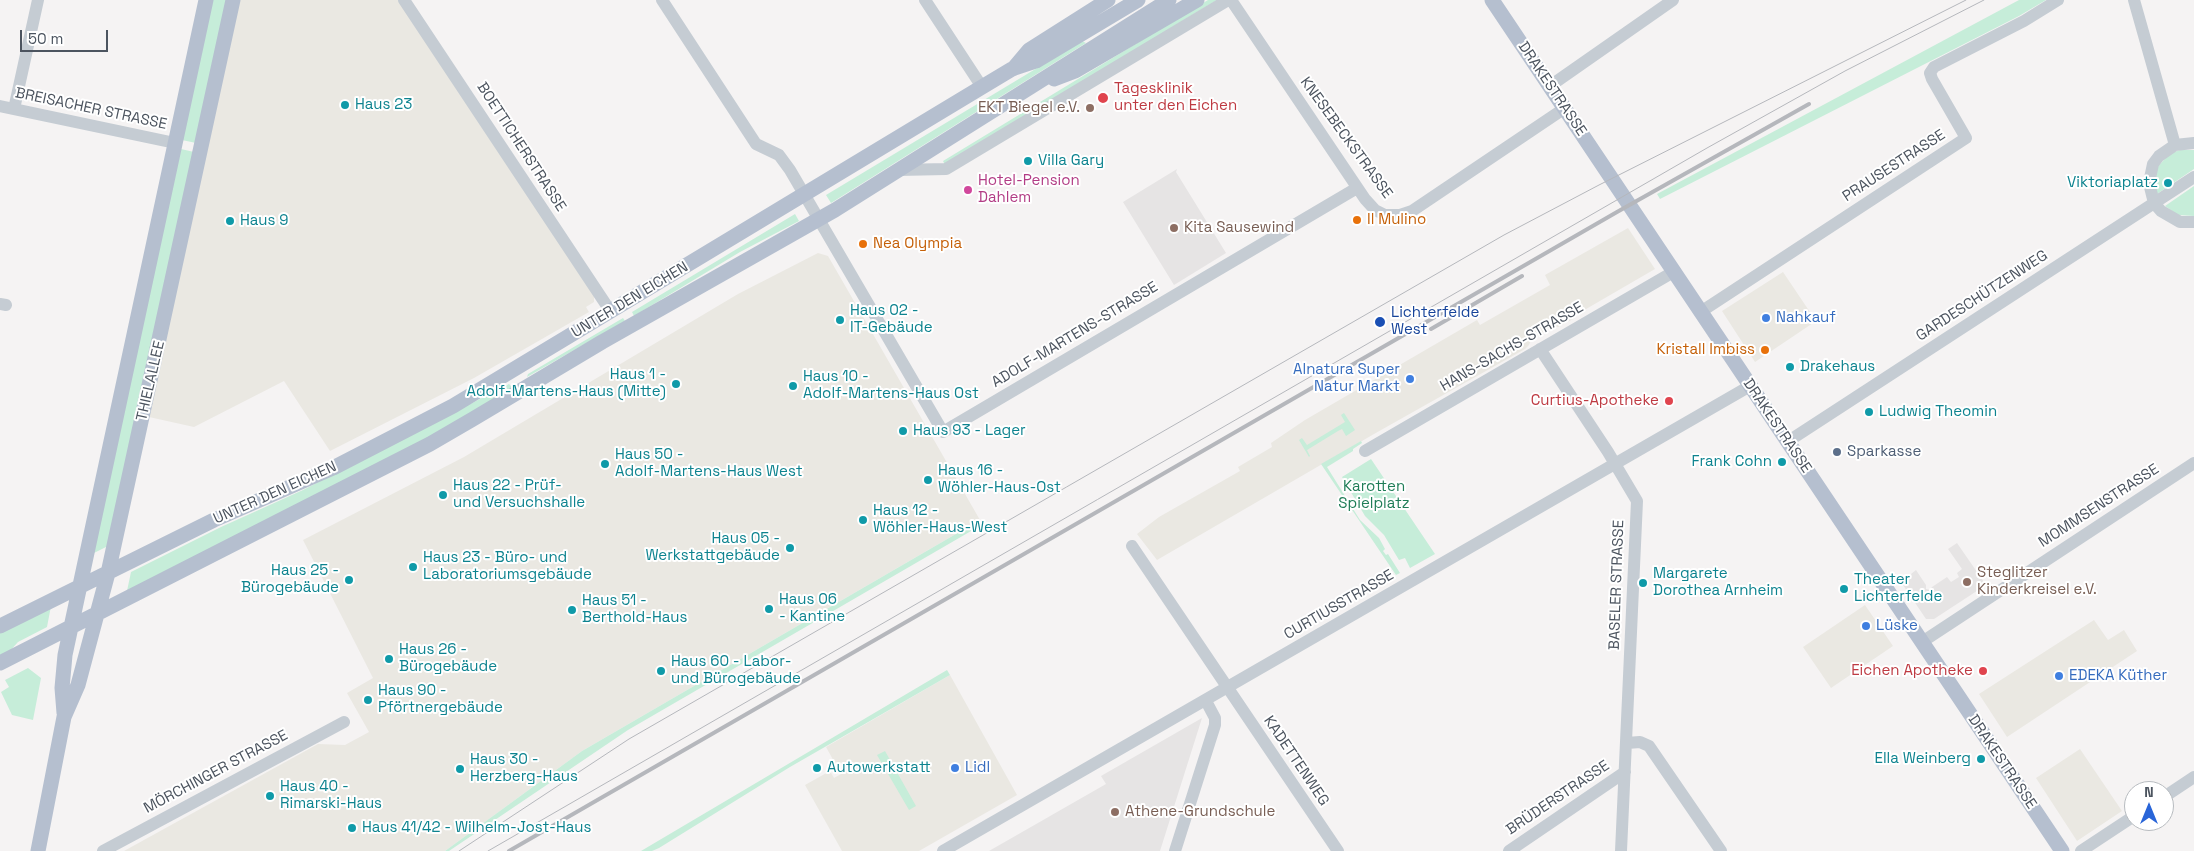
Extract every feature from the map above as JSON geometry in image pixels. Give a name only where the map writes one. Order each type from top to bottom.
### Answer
[{"type":"main road","name":"THIELALLEE","points":[[64,717],[62,688],[66,655],[120,395],[206,0]]},
{"type":"main road","name":"THIELALLEE","points":[[64,717],[78,685],[108,573],[233,0]]},
{"type":"main road","points":[[1012,69],[1029,50],[1108,0]]},
{"type":"main road","name":"UNTER DEN EICHEN","points":[[0,626],[234,511],[332,468],[453,406],[1012,69],[1036,61],[1138,0]]},
{"type":"main road","name":"UNTER DEN EICHEN","points":[[0,663],[430,444],[602,342],[818,220],[1034,86],[1070,60],[1169,0]]},
{"type":"main road","points":[[1034,86],[1075,71],[1197,0]]},
{"type":"main road","name":"DRAKESTRASSE","points":[[1492,0],[2062,851]]},
{"type":"main road","points":[[175,143],[202,149]]},
{"type":"main road","points":[[512,370],[524,389]]},
{"type":"main road","points":[[38,851],[64,717]]},
{"type":"street","points":[[14,109],[38,0]]},
{"type":"street","name":"BOETTICHERSTRASSE","points":[[404,0],[611,312]]},
{"type":"street","name":"ADOLF-MARTENS-STRASSE","points":[[662,0],[756,144],[779,155],[943,432],[1357,188]]},
{"type":"street","points":[[925,0],[982,87]]},
{"type":"street","points":[[898,170],[946,169],[1229,0]]},
{"type":"street","name":"KNESEBECKSTRASSE","points":[[1229,0],[1357,188],[1370,205],[1380,214],[1390,216],[1405,214],[1565,108]]},
{"type":"street","points":[[1550,86],[1673,0]]},
{"type":"street","name":"PRAUSESTRASSE","points":[[1702,311],[1966,138],[1930,73],[1934,67],[2024,21],[2058,0]]},
{"type":"street","points":[[2134,0],[2175,145]]},
{"type":"street","name":"BREISACHER STRASSE","points":[[0,106],[175,143]]},
{"type":"street","points":[[2194,143],[2175,145],[2159,156],[2150,174],[2150,193],[2154,203],[2170,218],[2180,222],[2194,222]]},
{"type":"street","name":"GARDESCHÜTZENWEG","points":[[1787,442],[2194,176]]},
{"type":"street","name":"HANS-SACHS-STRASSE","points":[[1365,450],[1675,271]]},
{"type":"street","name":"BASELER STRASSE","points":[[1540,349],[1637,501],[1622,851]]},
{"type":"street","name":"CURTIUSSTRASSE","points":[[943,851],[1228,689],[1750,386]]},
{"type":"street","name":"MOMMSENSTRASSE","points":[[1922,642],[2194,463]]},
{"type":"street","name":"KADETTENWEG","points":[[1132,546],[1338,851]]},
{"type":"street","points":[[1175,851],[1215,725],[1215,718],[1206,701]]},
{"type":"street","name":"MÖRCHINGER STRASSE","points":[[103,851],[344,722]]},
{"type":"street","points":[[1627,743],[1640,742],[1649,746],[1721,851]]},
{"type":"street","name":"BRÜDERSTRASSE","points":[[1509,851],[1625,772]]},
{"type":"street","points":[[2174,790],[2194,777]]},
{"type":"street","points":[[2081,851],[2124,823]]},
{"type":"shaded area","points":[[239,0],[399,0],[594,295],[594,302],[586,307],[589,312],[474,378],[330,451],[284,381],[194,427],[149,417]]},
{"type":"shaded area","name":"Kita Sausewind","points":[[1177,169],[1176,172],[1226,253],[1174,285],[1123,202]]},
{"type":"shaded area","points":[[1628,228],[1655,269],[1574,316],[1575,318],[1558,327],[1554,326],[1531,340],[1525,349],[1157,560],[1137,534],[1159,517],[1240,471],[1238,467],[1272,447],[1271,443],[1305,420],[1477,320],[1480,325],[1550,285],[1545,275]]},
{"type":"shaded area","points":[[818,253],[828,256],[980,520],[582,751],[445,851],[124,851],[318,744],[345,745],[369,732],[347,693],[373,678],[303,540],[464,457],[738,294]]},
{"type":"shaded area","points":[[1783,272],[1816,321],[1755,362],[1722,311]]},
{"type":"shaded area","name":"Steglitzer Kinderkreisel e.V.","points":[[1957,543],[1986,585],[1934,619],[1926,619],[1901,582],[1916,570],[1926,585],[1926,589],[1930,590],[1947,577],[1951,582],[1959,577],[1957,573],[1962,569],[1948,549]]},
{"type":"shaded area","points":[[1865,605],[1893,646],[1831,688],[1803,647]]},
{"type":"shaded area","name":"EDEKA Küther","points":[[2094,620],[2108,640],[2124,630],[2137,651],[2007,737],[1979,694]]},
{"type":"shaded area","points":[[950,675],[1017,795],[919,851],[842,851],[805,785],[830,771],[834,778],[841,774],[826,747]]},
{"type":"shaded area","name":"Athene-Grundschule","points":[[1202,718],[1160,851],[989,851],[1106,784],[1101,776]]},
{"type":"shaded area","points":[[2080,749],[2122,811],[2077,841],[2036,778]]},
{"type":"green space","points":[[212,0],[228,0],[196,143],[182,140]]},
{"type":"green space","points":[[1208,0],[1217,0],[945,165],[943,161]]},
{"type":"green space","points":[[2019,0],[2046,0],[2019,16],[1660,199],[1657,194]]},
{"type":"green space","points":[[1082,41],[1086,43],[831,203],[826,195]]},
{"type":"green space","points":[[181,149],[194,152],[110,545],[92,554]]},
{"type":"green space","points":[[2180,150],[2194,150],[2194,169],[2157,194],[2154,188],[2155,170],[2169,154]]},
{"type":"green space","points":[[2194,186],[2194,216],[2178,215],[2165,206]]},
{"type":"green space","points":[[795,214],[799,221],[740,252],[634,316],[632,312]]},
{"type":"green space","points":[[623,318],[625,321],[527,377],[528,374]]},
{"type":"green space","points":[[509,384],[513,388],[452,425],[127,591],[131,572],[221,527],[303,490]]},
{"type":"green space","points":[[1344,413],[1355,430],[1346,436],[1342,429],[1338,431],[1307,450],[1309,457],[1299,440],[1302,438],[1307,445],[1345,422],[1341,415]]},
{"type":"green space","points":[[1361,441],[1362,443],[1353,451],[1327,467],[1360,520],[1379,538],[1385,549],[1383,551],[1386,555],[1388,554],[1400,573],[1396,575],[1321,464]]},
{"type":"green space","name":"Karotten Spielplatz","points":[[1371,459],[1435,554],[1410,568],[1405,558],[1399,560],[1384,535],[1365,516],[1342,477]]},
{"type":"green space","points":[[980,520],[978,527],[628,730],[449,851],[445,851],[582,751]]},
{"type":"green space","points":[[51,606],[47,627],[18,642],[9,652],[0,657],[0,632]]},
{"type":"green space","points":[[28,668],[41,678],[33,720],[12,715],[1,692],[9,687],[5,680]]},
{"type":"green space","points":[[947,670],[950,675],[790,767],[659,848],[652,851],[641,851]]},
{"type":"green space","points":[[885,751],[916,806],[909,810],[877,755]]},
{"type":"tram line","points":[[459,851],[629,739],[1504,235],[1966,0]]},
{"type":"tram line","points":[[488,851],[1707,148],[1845,71],[1984,0]]},
{"type":"railway","points":[[509,851],[1617,212],[1809,104]]},
{"type":"railway","points":[[1431,329],[1522,276]]},
{"type":"place","name":"Tagesklinik unter den Eichen","points":[[1103,98]]},
{"type":"place","name":"Haus 23","points":[[345,105]]},
{"type":"place","name":"EKT Biegel e.V.","points":[[1090,108]]},
{"type":"place","name":"Villa Gary","points":[[1028,161]]},
{"type":"place","name":"Viktoriaplatz","points":[[2168,183]]},
{"type":"place","name":"Hotel-Pension Dahlem","points":[[968,190]]},
{"type":"place","name":"Il Mulino","points":[[1357,220]]},
{"type":"place","name":"Haus 9","points":[[230,221]]},
{"type":"place","name":"Kita Sausewind","points":[[1174,228]]},
{"type":"place","name":"Nea Olympia","points":[[863,244]]},
{"type":"place","name":"Nahkauf","points":[[1766,318]]},
{"type":"place","name":"Haus 02 - IT-Gebäude","points":[[840,320]]},
{"type":"place","name":"Lichterfelde West","points":[[1380,322]]},
{"type":"place","name":"Kristall Imbiss","points":[[1765,350]]},
{"type":"place","name":"Drakehaus","points":[[1790,367]]},
{"type":"place","name":"Alnatura Super Natur Markt","points":[[1410,379]]},
{"type":"place","name":"Haus 1 - Adolf-Martens-Haus (Mitte)","points":[[676,384]]},
{"type":"place","name":"Haus 10 - Adolf-Martens-Haus Ost","points":[[793,386]]},
{"type":"place","name":"Curtius-Apotheke","points":[[1669,401]]},
{"type":"place","name":"Ludwig Theomin","points":[[1869,412]]},
{"type":"place","name":"Haus 93 - Lager","points":[[903,431]]},
{"type":"place","name":"Sparkasse","points":[[1837,452]]},
{"type":"place","name":"Frank Cohn","points":[[1782,462]]},
{"type":"place","name":"Haus 50 - Adolf-Martens-Haus West","points":[[605,464]]},
{"type":"place","name":"Haus 16 - Wöhler-Haus-Ost","points":[[928,480]]},
{"type":"place","name":"Haus 22 - Prüf- und Versuchshalle","points":[[443,495]]},
{"type":"place","name":"Haus 12 - Wöhler-Haus-West","points":[[863,520]]},
{"type":"place","name":"Haus 05 - Werkstattgebäude","points":[[790,548]]},
{"type":"place","name":"Haus 23 - Büro- und Laboratoriumsgebäude","points":[[413,567]]},
{"type":"place","name":"Haus 25 - Bürogebäude","points":[[349,580]]},
{"type":"place","name":"Steglitzer Kinderkreisel e.V.","points":[[1967,582]]},
{"type":"place","name":"Margarete Dorothea Arnheim","points":[[1643,583]]},
{"type":"place","name":"Theater Lichterfelde","points":[[1844,589]]},
{"type":"place","name":"Haus 06 - Kantine","points":[[769,609]]},
{"type":"place","name":"Haus 51 - Berthold-Haus","points":[[572,610]]},
{"type":"place","name":"Lüske","points":[[1866,626]]},
{"type":"place","name":"Haus 26 - Bürogebäude","points":[[389,659]]},
{"type":"place","name":"Haus 60 - Labor- und Bürogebäude","points":[[661,671]]},
{"type":"place","name":"Eichen Apotheke","points":[[1983,671]]},
{"type":"place","name":"EDEKA Küther","points":[[2059,676]]},
{"type":"place","name":"Haus 90 - Pförtnergebäude","points":[[368,700]]},
{"type":"place","name":"Ella Weinberg","points":[[1981,759]]},
{"type":"place","name":"Autowerkstatt","points":[[817,768]]},
{"type":"place","name":"Lidl","points":[[955,768]]},
{"type":"place","name":"Haus 30 - Herzberg-Haus","points":[[460,769]]},
{"type":"place","name":"Haus 40 - Rimarski-Haus","points":[[270,796]]},
{"type":"place","name":"Athene-Grundschule","points":[[1115,812]]},
{"type":"place","name":"Haus 41/42 - Wilhelm-Jost-Haus","points":[[352,828]]}]
